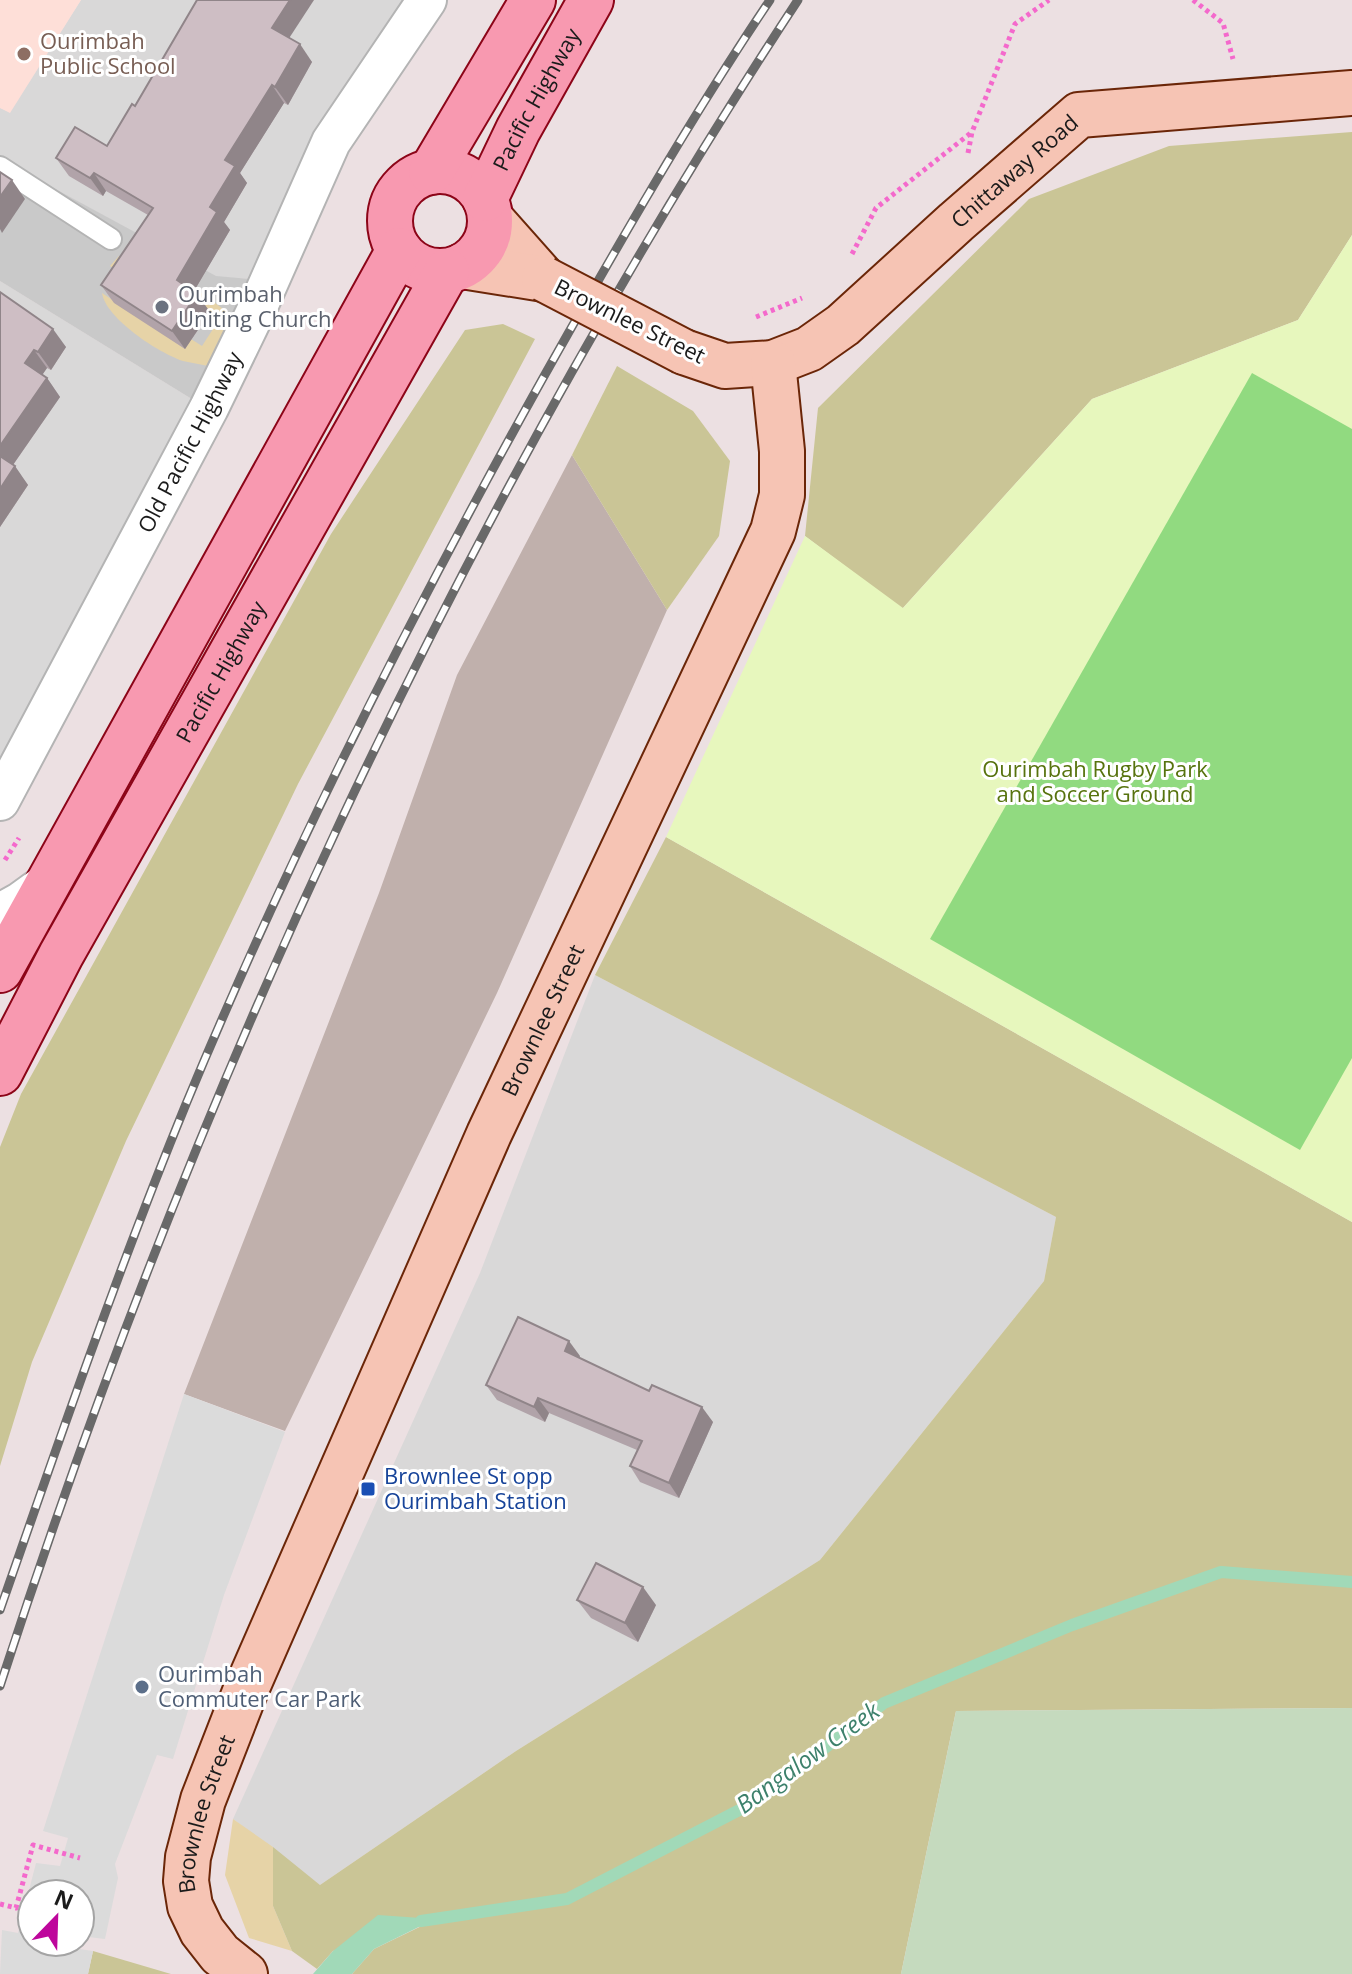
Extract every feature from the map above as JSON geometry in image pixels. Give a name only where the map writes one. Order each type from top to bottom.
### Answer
[{"type":"main road","points":[[431,172],[533,0]]},
{"type":"main road","name":"Pacific Highway","points":[[488,208],[518,130],[591,0]]},
{"type":"main road","points":[[431,172],[449,172],[465,178],[488,208],[489,233],[485,244],[475,258],[455,269],[430,270],[414,264],[399,250],[392,234],[390,216],[403,187],[431,172]]},
{"type":"main road","points":[[0,970],[399,250]]},
{"type":"main road","name":"Pacific Highway","points":[[0,1073],[61,955],[455,269]]},
{"type":"street","name":"Old Pacific Highway","points":[[0,801],[209,408],[331,142],[427,0]]},
{"type":"street","name":"Chittaway Road","points":[[773,363],[809,349],[843,325],[1079,115],[1352,93]]},
{"type":"street","name":"Brownlee Street","points":[[488,208],[544,279]]},
{"type":"street","name":"Brownlee Street","points":[[245,1974],[202,1931],[190,1906],[186,1881],[194,1829],[245,1692],[489,1134],[773,531],[782,495],[782,451],[773,363],[725,366],[684,352],[544,279],[455,269]]},
{"type":"street","points":[[0,913],[49,881]]},
{"type":"lane","points":[[0,167],[111,239]]},
{"type":"path","points":[[956,222],[972,132],[1015,24],[1049,0]]},
{"type":"path","points":[[1193,0],[1223,23],[1246,102]]},
{"type":"path","points":[[850,257],[876,208],[972,132]]},
{"type":"path","points":[[745,318],[758,317],[811,293]]},
{"type":"path","points":[[0,1904],[16,1908],[33,1845],[80,1858]]},
{"type":"shaded area","name":"Ourimbah Public School","points":[[0,0],[81,0],[10,113],[0,108]]},
{"type":"shaded area","points":[[81,0],[414,0],[250,279],[216,277],[0,159],[0,108],[10,112]]},
{"type":"shaded area","points":[[1352,132],[1352,235],[1298,320],[1092,399],[902,609],[805,536],[818,408],[1029,199],[1169,146]]},
{"type":"shaded area","points":[[0,159],[216,276],[250,279],[195,401],[0,281]]},
{"type":"shaded area","points":[[119,256],[133,257],[163,269],[231,315],[208,366],[183,361],[161,351],[135,334],[113,313],[102,293],[184,348],[191,339],[202,346],[213,329],[203,322],[209,311],[130,278],[110,266]]},
{"type":"shaded area","points":[[0,281],[195,401],[0,768]]},
{"type":"shaded area","points":[[503,324],[535,339],[298,784],[126,1141],[32,1362],[0,1466],[0,1147],[21,1094],[331,534],[465,330]]},
{"type":"shaded area","points":[[617,366],[693,411],[730,461],[719,536],[667,610],[572,455]]},
{"type":"shaded area","points":[[572,455],[667,610],[497,993],[285,1431],[184,1394],[379,893],[457,675]]},
{"type":"shaded area","points":[[666,837],[1352,1222],[1352,1708],[956,1711],[901,1974],[352,1974],[374,1949],[434,1920],[333,1951],[317,1969],[292,1951],[273,1906],[273,1847],[320,1885],[516,1751],[820,1560],[1044,1281],[1056,1217],[595,975]]},
{"type":"shaded area","points":[[595,975],[1056,1217],[1044,1281],[820,1560],[516,1751],[320,1885],[233,1819],[480,1273]]},
{"type":"shaded area","name":"Ourimbah Commuter Car Park","points":[[184,1394],[285,1432],[224,1595],[173,1759],[157,1755],[115,1864],[118,1878],[105,1939],[96,1938],[96,1878],[32,1878],[36,1863],[60,1866],[68,1838],[43,1831]]},
{"type":"shaded area","points":[[1352,1708],[1352,1974],[901,1974],[956,1711]]},
{"type":"shaded area","points":[[233,1819],[273,1847],[273,1906],[292,1951],[249,1938],[225,1875]]},
{"type":"shaded area","points":[[378,1915],[435,1919],[374,1949],[352,1974],[313,1974],[333,1951]]},
{"type":"shaded area","name":"Ourimbah Commuter Car Park","points":[[2,1930],[16,1933],[16,1958],[91,1958],[88,1974],[0,1974]]},
{"type":"shaded area","points":[[96,1952],[171,1974],[88,1974]]},
{"type":"green space","name":"Ourimbah Rugby Park and Soccer Ground","points":[[1352,235],[1352,1222],[666,837],[805,536],[903,608],[1092,399],[1298,320]]},
{"type":"green space","points":[[1252,373],[1352,429],[1352,1058],[1300,1150],[930,939]]},
{"type":"building","points":[[197,0],[290,0],[272,28],[300,44],[225,160],[235,166],[210,207],[217,212],[177,280],[197,294],[172,331],[101,285],[153,208],[94,173],[90,178],[56,158],[75,127],[107,146],[132,104],[135,106]]},
{"type":"building","points":[[0,172],[12,180],[0,197]]},
{"type":"building","points":[[0,292],[53,329],[38,352],[34,350],[25,363],[47,378],[0,446]]},
{"type":"building","points":[[0,456],[15,466],[0,489]]},
{"type":"building","points":[[518,1317],[569,1341],[565,1351],[649,1391],[652,1385],[702,1407],[669,1483],[630,1466],[642,1441],[538,1398],[534,1407],[486,1385]]},
{"type":"building","points":[[596,1563],[643,1587],[625,1623],[577,1600]]},
{"type":"waterway","name":"Bangalow Creek","points":[[421,1921],[567,1899],[751,1804],[884,1703],[1072,1625],[1221,1572],[1352,1582]]},
{"type":"railway","points":[[0,1610],[161,1166],[226,1011],[310,827],[446,556],[543,378],[681,139],[770,0]]},
{"type":"railway","points":[[0,1686],[75,1465],[158,1246],[247,1030],[343,816],[446,606],[556,400],[673,198],[798,0]]},
{"type":"place","name":"Ourimbah Public School","points":[[24,54]]},
{"type":"place","name":"Ourimbah Uniting Church","points":[[162,307]]},
{"type":"place","name":"Brownlee St opp Ourimbah Station","points":[[368,1489]]},
{"type":"place","name":"Ourimbah Commuter Car Park","points":[[142,1687]]}]
